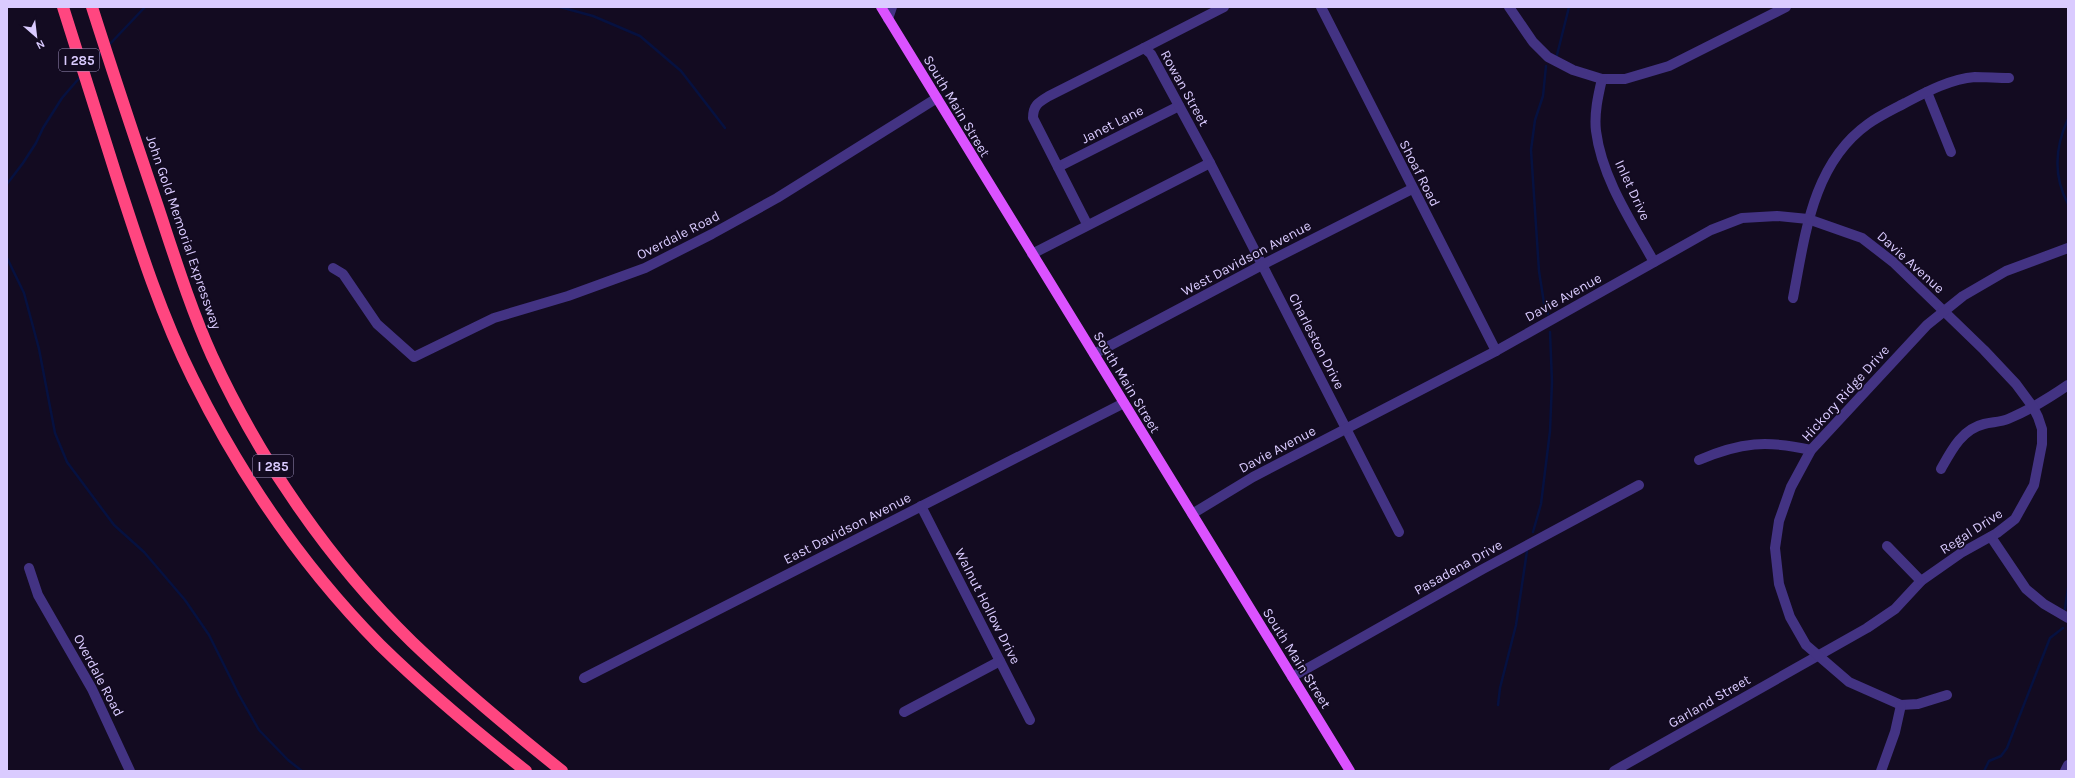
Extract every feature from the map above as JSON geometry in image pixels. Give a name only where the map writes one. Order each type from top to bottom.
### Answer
[{"type":"highway","name":"I 285","points":[[63,7],[137,242],[163,312],[192,378],[226,441],[262,498],[308,562],[338,598],[379,643],[423,686],[526,771]]},
{"type":"highway","name":"John Gold Memorial Expressway","points":[[93,11],[186,292],[243,417],[279,477],[319,535],[364,590],[410,640],[460,687],[562,771]]},
{"type":"main road","name":"South Main Street","points":[[881,7],[1350,771]]},
{"type":"street","points":[[888,19],[892,7]]},
{"type":"street","points":[[1144,48],[1224,7]]},
{"type":"street","name":"Shoaf Road","points":[[1321,7],[1412,189],[1496,351]]},
{"type":"street","points":[[1509,7],[1533,42],[1548,57],[1573,70],[1602,79],[1625,79],[1669,66],[1767,11],[1786,7]]},
{"type":"street","name":"Rowan Street","points":[[1087,224],[1033,118],[1032,110],[1036,104],[1144,48],[1151,54],[1210,163]]},
{"type":"street","points":[[1793,298],[1808,219],[1824,176],[1834,161],[1859,132],[1882,115],[1927,92],[1947,84],[1974,77],[2009,78]]},
{"type":"street","name":"Inlet Drive","points":[[1602,79],[1597,104],[1596,130],[1606,171],[1654,262]]},
{"type":"street","points":[[1927,92],[1951,152]]},
{"type":"street","name":"Overdale Road","points":[[333,268],[343,274],[377,324],[414,358],[494,318],[568,296],[645,268],[712,234],[776,198],[937,98]]},
{"type":"street","name":"Janet Lane","points":[[1058,167],[1179,106]]},
{"type":"street","points":[[1032,254],[1087,224],[1210,163]]},
{"type":"street","name":"Charleston Drive","points":[[1210,163],[1399,532]]},
{"type":"street","name":"West Davidson Avenue","points":[[1094,354],[1262,265],[1412,189]]},
{"type":"street","name":"Davie Avenue","points":[[1192,514],[1253,477],[1496,351],[1711,230],[1742,218],[1777,216],[1808,219],[1846,231],[1874,246],[1945,311]]},
{"type":"street","name":"Hickory Ridge Drive","points":[[1947,695],[1918,704],[1901,705],[1849,682],[1817,655],[1802,638],[1783,601],[1779,584],[1775,548],[1779,520],[1784,503],[1811,450],[1912,340],[1963,296],[2006,271],[2068,248]]},
{"type":"street","name":"Regal Drive","points":[[1817,655],[1867,628],[1895,609],[1921,581],[1961,553],[1991,537],[2015,519],[2034,485],[2042,444],[2042,429],[2034,407],[1984,350],[1945,311]]},
{"type":"street","points":[[1941,469],[1953,448],[1973,428],[1983,424],[2006,419],[2034,407],[2068,385]]},
{"type":"street","name":"East Davidson Avenue","points":[[584,678],[1124,404]]},
{"type":"street","points":[[1699,460],[1728,449],[1762,442],[1811,450]]},
{"type":"street","name":"Pasadena Drive","points":[[1292,677],[1483,569],[1639,484]]},
{"type":"street","name":"Walnut Hollow Drive","points":[[921,506],[1030,720]]},
{"type":"street","points":[[1991,537],[2026,589],[2044,604],[2068,618]]},
{"type":"street","points":[[1887,546],[1921,581]]},
{"type":"street","name":"Overdale Road","points":[[29,568],[38,595],[92,689],[130,771]]},
{"type":"street","name":"Garland Street","points":[[1614,771],[1817,655]]},
{"type":"street","points":[[904,712],[1000,661]]},
{"type":"street","points":[[1881,771],[1895,732],[1901,705]]},
{"type":"street","points":[[2065,771],[2068,765]]},
{"type":"waterway","points":[[108,46],[145,7]]},
{"type":"waterway","points":[[560,7],[593,16],[640,36],[681,71],[725,128]]},
{"type":"waterway","points":[[1557,55],[1569,7]]},
{"type":"waterway","points":[[87,70],[102,52]]},
{"type":"waterway","points":[[1546,66],[1543,96],[1535,120],[1531,150],[1539,271],[1544,303],[1548,314]]},
{"type":"waterway","points":[[7,184],[36,143],[43,128],[62,98],[81,76]]},
{"type":"waterway","points":[[2068,119],[2060,140],[2058,151],[2058,172],[2060,183],[2068,204]]},
{"type":"waterway","points":[[7,258],[24,293],[39,349],[55,433],[67,462],[114,525],[144,552],[185,600],[209,635],[239,695],[259,730],[288,760],[302,771]]},
{"type":"waterway","points":[[1533,532],[1541,504],[1550,431],[1552,382],[1550,332]]},
{"type":"waterway","points":[[1498,705],[1500,688],[1516,625],[1527,551]]},
{"type":"waterway","points":[[2065,609],[2068,588]]},
{"type":"waterway","points":[[1984,771],[1989,761],[2001,756],[2007,748],[2050,638],[2063,628]]}]
